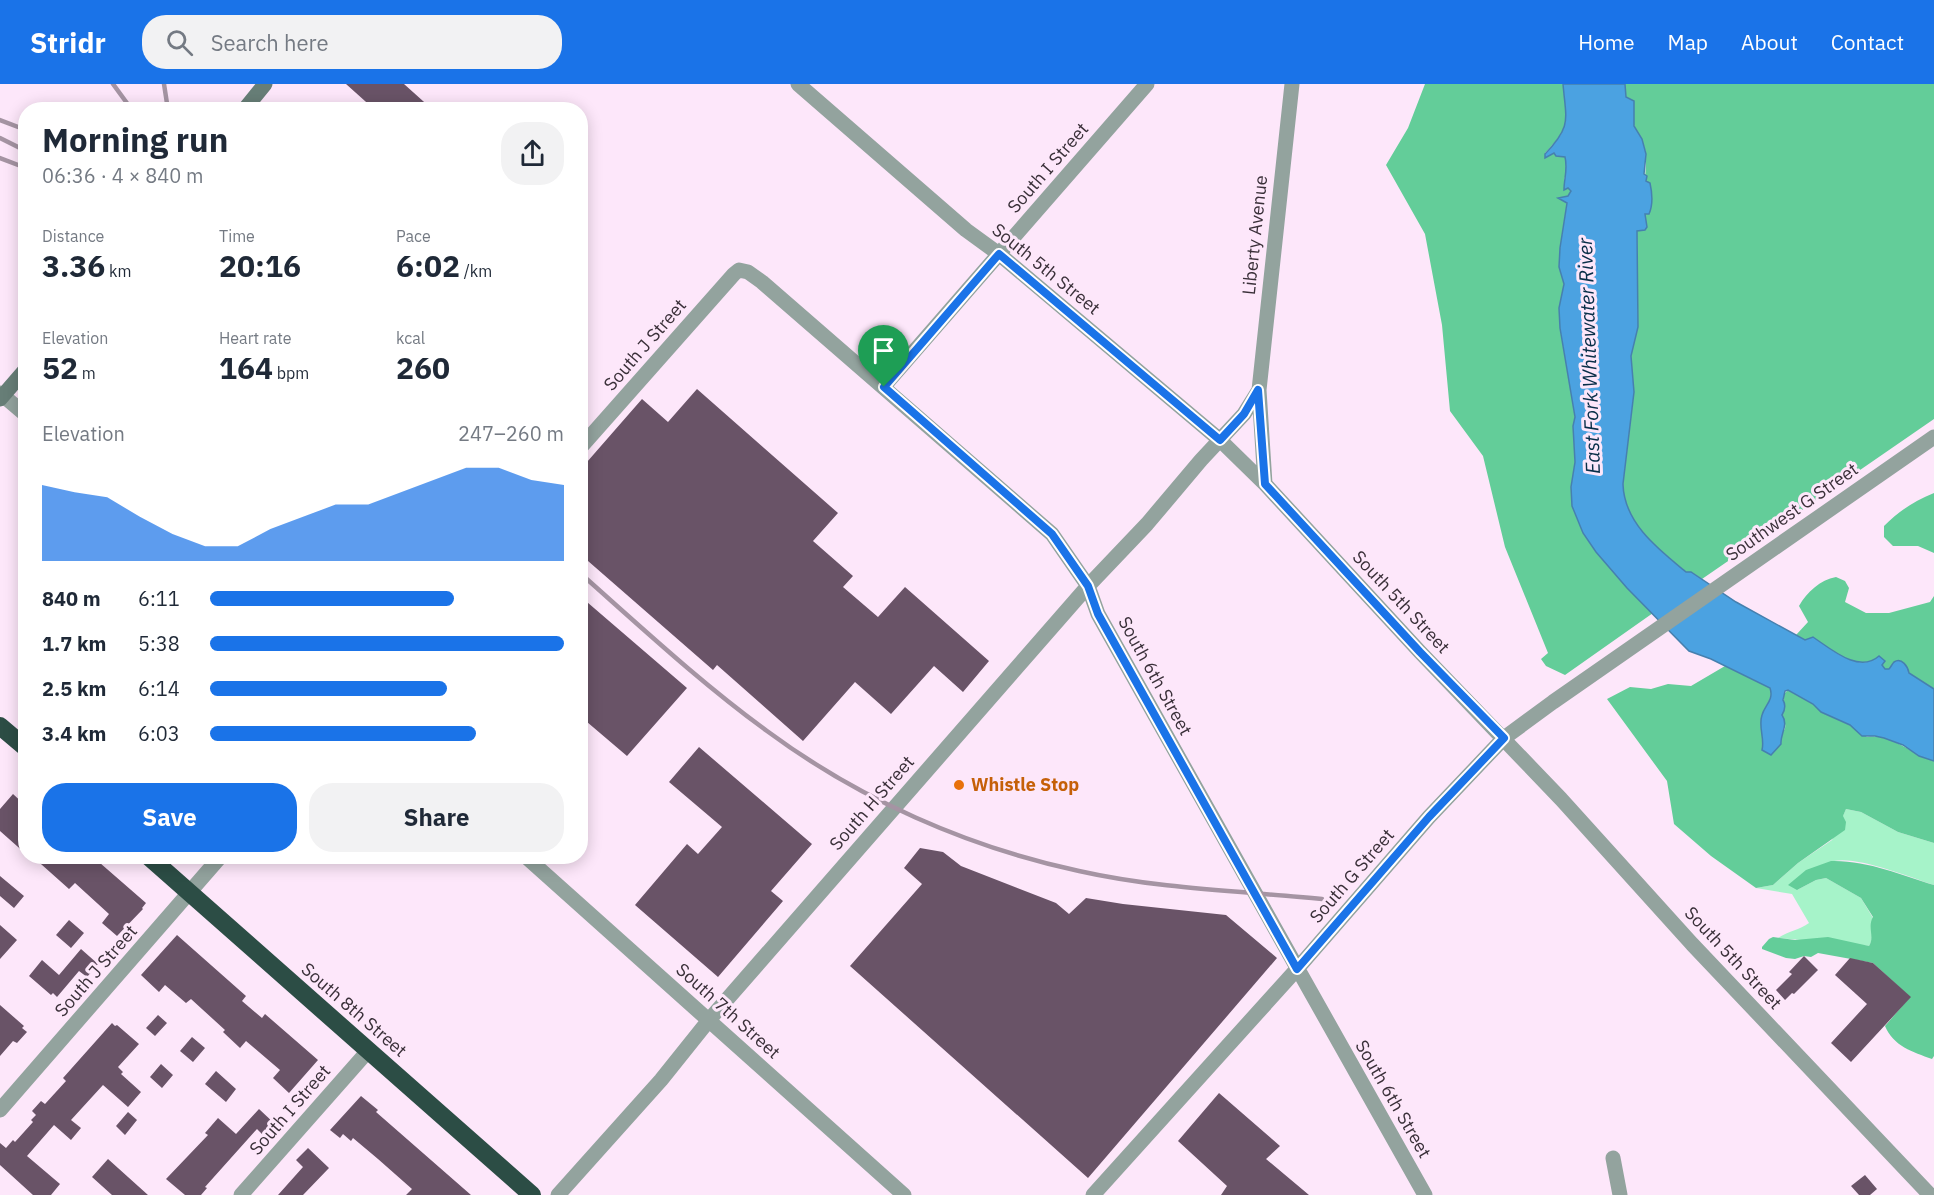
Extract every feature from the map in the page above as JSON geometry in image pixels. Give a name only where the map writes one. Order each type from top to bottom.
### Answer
[{"type":"highway","points":[[0,726],[18,741]]},
{"type":"highway","name":"South 8th Street","points":[[157,864],[532,1195]]},
{"type":"street","points":[[250,102],[265,84]]},
{"type":"street","name":"South 5th Street","points":[[798,84],[966,230],[999,254],[1220,440],[1265,484],[1420,652],[1504,738],[1692,944],[1930,1195]]},
{"type":"street","name":"South I Street","points":[[884,387],[1147,84]]},
{"type":"street","name":"Liberty Avenue","points":[[1265,484],[1258,390],[1292,84]]},
{"type":"street","name":"South 6th Street","points":[[739,270],[762,282],[1052,534],[1088,586],[1098,614],[1425,1195]]},
{"type":"street","name":"South J Street","points":[[588,439],[739,270]]},
{"type":"street","points":[[18,378],[1,396],[18,409]]},
{"type":"street","name":"Liberty Avenue","points":[[1220,440],[1244,414],[1258,390]]},
{"type":"street","name":"Southwest G Street","points":[[1673,619],[1934,437]]},
{"type":"street","name":"South H Street","points":[[558,1195],[661,1080],[709,1020],[1088,586],[1147,524],[1220,440]]},
{"type":"street","name":"South G Street","points":[[1093,1195],[1297,969],[1429,817],[1504,738],[1673,619]]},
{"type":"street","name":"South J Street","points":[[0,1110],[214,864]]},
{"type":"street","name":"South 7th Street","points":[[534,864],[904,1195]]},
{"type":"street","name":"South I Street","points":[[241,1195],[368,1051]]},
{"type":"street","points":[[1612,1158],[1620,1195]]},
{"type":"green space","points":[[1425,84],[1563,84],[1565,122],[1560,136],[1545,153],[1545,157],[1553,153],[1565,157],[1567,168],[1564,181],[1571,191],[1568,196],[1559,198],[1567,203],[1560,248],[1559,267],[1564,284],[1559,308],[1560,328],[1575,417],[1573,426],[1575,462],[1571,487],[1583,533],[1596,552],[1653,613],[1565,675],[1546,666],[1541,659],[1548,653],[1505,547],[1483,456],[1450,411],[1442,325],[1425,234],[1386,165],[1408,128]]},
{"type":"green space","points":[[1625,84],[1934,84],[1934,419],[1702,579],[1691,572],[1686,572],[1644,534],[1629,511],[1625,498],[1623,484],[1634,392],[1631,356],[1638,316],[1637,231],[1646,227],[1644,201],[1646,151],[1634,125],[1634,101],[1626,97]]},
{"type":"green space","points":[[1934,493],[1934,553],[1918,546],[1893,546],[1884,537],[1884,526],[1907,507]]},
{"type":"green space","points":[[1836,577],[1845,581],[1849,588],[1845,602],[1866,613],[1889,613],[1930,602],[1934,596],[1934,689],[1909,673],[1903,663],[1896,662],[1885,670],[1882,665],[1873,661],[1857,662],[1834,652],[1813,638],[1805,640],[1796,635],[1808,622],[1799,606],[1802,601],[1819,584]]},
{"type":"green space","points":[[1725,666],[1770,687],[1770,697],[1762,718],[1764,742],[1778,736],[1784,730],[1781,715],[1784,712],[1784,694],[1788,690],[1813,704],[1821,712],[1850,725],[1867,737],[1885,738],[1934,761],[1934,843],[1898,832],[1861,812],[1846,809],[1843,816],[1846,822],[1845,830],[1798,863],[1773,885],[1756,888],[1711,856],[1674,824],[1667,781],[1607,699],[1630,687],[1651,689],[1668,684],[1691,686]]},
{"type":"green space","points":[[1846,809],[1861,812],[1898,832],[1934,843],[1934,885],[1870,864],[1844,860],[1834,861],[1820,869],[1797,890],[1816,880],[1826,878],[1861,898],[1873,918],[1872,939],[1869,946],[1778,938],[1809,923],[1792,894],[1756,888],[1773,885],[1798,863],[1832,840]]},
{"type":"green space","points":[[1831,861],[1871,866],[1934,885],[1934,1056],[1932,1059],[1904,1047],[1889,1033],[1885,1026],[1910,997],[1873,963],[1818,953],[1811,957],[1786,958],[1762,949],[1773,937],[1795,940],[1828,937],[1869,946],[1873,917],[1861,898],[1826,878],[1816,880],[1797,890],[1788,885],[1806,870]]},
{"type":"water","name":"East Fork Whitewater River","points":[[1563,84],[1625,84],[1626,97],[1634,101],[1634,126],[1642,139],[1646,154],[1644,174],[1647,176],[1646,181],[1650,183],[1652,203],[1649,214],[1645,214],[1647,227],[1645,230],[1637,231],[1638,327],[1631,356],[1634,392],[1623,484],[1629,511],[1644,534],[1664,554],[1686,572],[1691,572],[1736,602],[1805,640],[1813,637],[1845,658],[1863,662],[1871,661],[1879,656],[1885,661],[1882,665],[1885,669],[1889,669],[1897,661],[1904,663],[1909,673],[1934,689],[1934,761],[1884,738],[1862,736],[1850,725],[1821,712],[1813,704],[1788,690],[1785,691],[1783,700],[1785,708],[1782,715],[1784,726],[1781,744],[1771,755],[1762,750],[1761,719],[1770,699],[1770,688],[1711,659],[1689,651],[1627,588],[1583,533],[1572,506],[1575,417],[1560,328],[1559,308],[1564,284],[1559,267],[1560,248],[1567,203],[1558,198],[1568,196],[1571,191],[1568,188],[1564,190],[1565,157],[1556,156],[1554,153],[1545,158],[1545,154],[1560,136],[1565,122]]},
{"type":"building","points":[[346,84],[404,84],[424,102],[366,102]]},
{"type":"building","points":[[697,389],[838,513],[813,541],[853,576],[843,587],[878,617],[905,587],[989,661],[963,692],[934,666],[891,714],[855,682],[803,741],[717,665],[713,670],[588,561],[588,461],[642,399],[668,422]]},
{"type":"building","points":[[588,603],[687,688],[627,756],[588,723]]},
{"type":"building","points":[[699,747],[812,844],[771,891],[783,901],[718,977],[635,905],[687,844],[698,854],[722,827],[669,782]]},
{"type":"building","points":[[13,794],[18,799],[18,847],[0,831],[0,809]]},
{"type":"building","points":[[920,848],[943,852],[961,866],[1056,903],[1069,914],[1086,898],[1226,915],[1277,958],[1088,1178],[850,966],[922,884],[904,868]]},
{"type":"building","points":[[41,864],[101,864],[146,903],[117,936],[102,923],[109,914],[75,883],[69,889]]},
{"type":"building","points":[[0,876],[24,896],[14,908],[0,896]]},
{"type":"building","points":[[69,920],[84,933],[71,948],[56,935]]},
{"type":"building","points":[[0,925],[17,940],[0,959]]},
{"type":"building","points":[[177,935],[246,996],[242,1001],[262,1018],[265,1014],[318,1060],[289,1093],[273,1078],[280,1070],[246,1041],[240,1048],[223,1032],[225,1030],[191,999],[186,1003],[165,985],[159,992],[141,975]]},
{"type":"building","points":[[81,949],[98,964],[87,977],[79,971],[57,997],[53,993],[51,995],[29,976],[42,960],[59,975]]},
{"type":"building","points":[[1804,956],[1818,970],[1785,1000],[1776,990],[1792,974],[1789,972]]},
{"type":"building","points":[[1850,958],[1873,963],[1911,997],[1851,1062],[1831,1043],[1867,1004],[1835,975]]},
{"type":"building","points":[[0,1005],[24,1026],[22,1028],[27,1032],[17,1043],[13,1041],[0,1056]]},
{"type":"building","points":[[158,1015],[167,1023],[155,1036],[146,1028]]},
{"type":"building","points":[[112,1023],[139,1044],[118,1067],[123,1072],[121,1074],[141,1092],[128,1107],[103,1085],[71,1120],[81,1128],[71,1140],[54,1125],[27,1156],[60,1184],[51,1195],[33,1195],[0,1165],[0,1143],[6,1148],[13,1140],[15,1142],[33,1122],[31,1120],[36,1115],[32,1111],[41,1101],[45,1104],[66,1081],[63,1078]]},
{"type":"building","points":[[192,1037],[205,1048],[193,1062],[180,1051]]},
{"type":"building","points":[[161,1064],[173,1075],[162,1088],[150,1077]]},
{"type":"building","points":[[216,1071],[236,1089],[226,1102],[205,1084]]},
{"type":"building","points":[[1219,1093],[1280,1146],[1266,1159],[1309,1195],[1221,1195],[1227,1186],[1178,1141]]},
{"type":"building","points":[[361,1096],[378,1110],[376,1112],[471,1195],[406,1195],[412,1189],[378,1159],[353,1138],[351,1141],[343,1134],[340,1138],[330,1130]]},
{"type":"building","points":[[259,1109],[275,1124],[264,1136],[257,1129],[205,1187],[207,1188],[201,1195],[185,1195],[166,1179],[208,1135],[205,1133],[218,1118],[236,1134]]},
{"type":"building","points":[[128,1112],[137,1120],[125,1135],[116,1126]]},
{"type":"building","points":[[308,1148],[329,1168],[303,1195],[278,1195],[303,1167],[296,1160]]},
{"type":"building","points":[[108,1159],[148,1195],[112,1195],[92,1177]]},
{"type":"building","points":[[1865,1175],[1877,1189],[1870,1195],[1859,1195],[1851,1186]]},
{"type":"railway","points":[[113,84],[126,102]]},
{"type":"railway","points":[[164,84],[167,102]]},
{"type":"railway","points":[[0,120],[18,127]]},
{"type":"railway","points":[[0,138],[18,147]]},
{"type":"railway","points":[[0,158],[18,165]]},
{"type":"railway","points":[[588,580],[695,674],[802,756],[877,799],[955,834],[1037,861],[1109,877],[1170,886],[1322,899]]},
{"type":"place","name":"Whistle Stop","points":[[959,785]]},
{"type":"route","points":[[999,254],[1220,440],[1244,414],[1258,390],[1265,484],[1420,652],[1504,738],[1429,817],[1297,969],[1098,614],[1088,586],[1052,534],[884,387],[999,254]]}]
